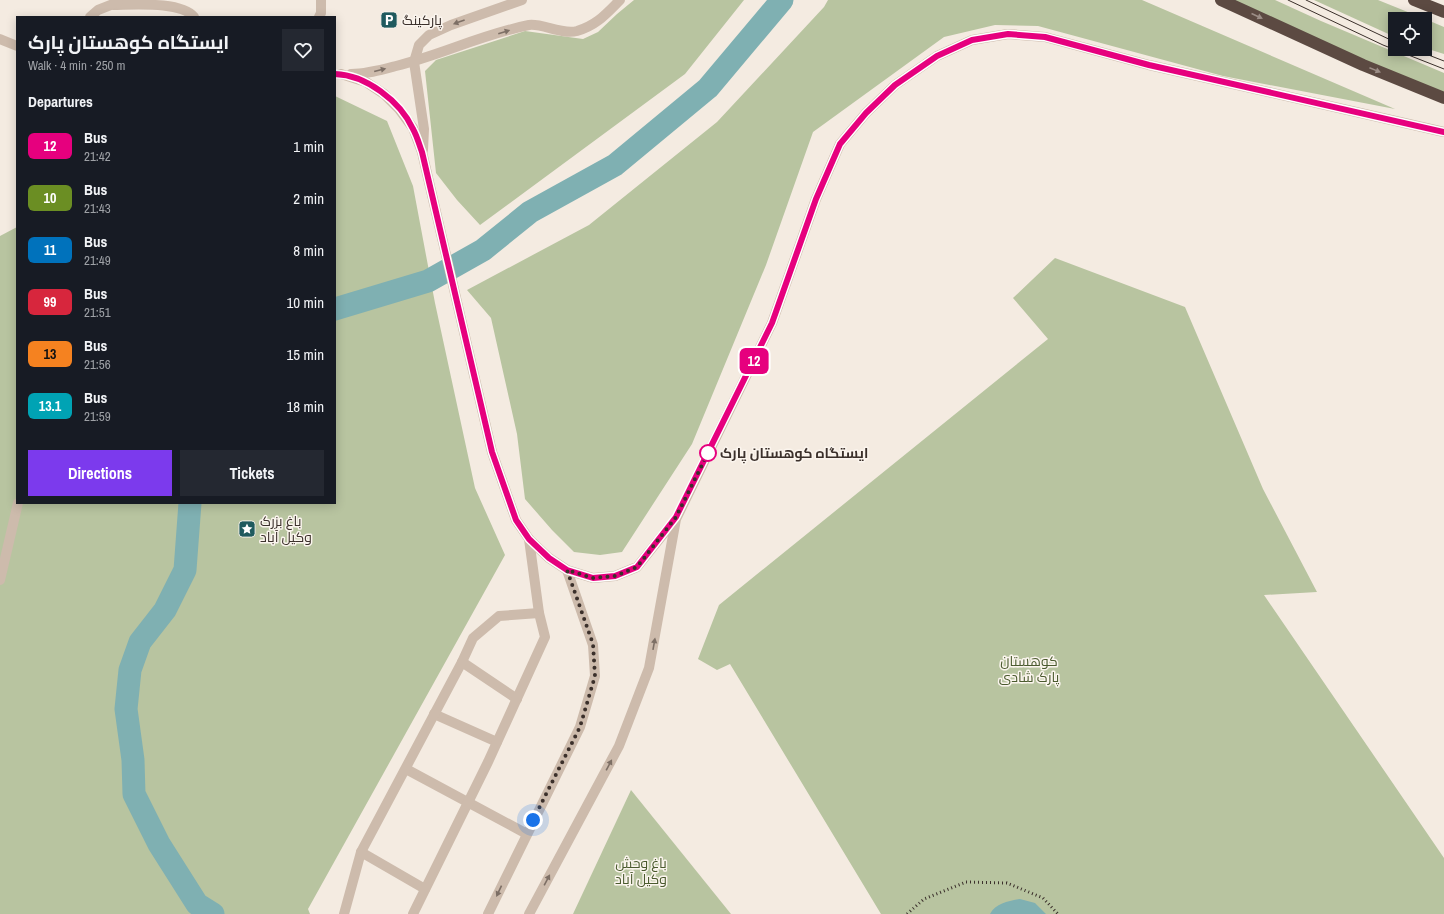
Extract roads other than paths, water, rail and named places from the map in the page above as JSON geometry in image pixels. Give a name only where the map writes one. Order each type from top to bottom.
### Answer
[{"type":"highway","points":[[1221,0],[1364,65],[1444,98]]},
{"type":"highway","points":[[1414,0],[1444,12]]},
{"type":"street","points":[[320,16],[321,13],[321,0]]},
{"type":"street","points":[[422,152],[424,129],[414,62],[419,45],[429,35],[451,25],[522,0]]},
{"type":"street","points":[[338,74],[365,74],[414,62],[508,30],[532,25],[553,30],[575,32],[597,23],[620,0]]},
{"type":"street","points":[[91,16],[98,10],[118,3],[174,4],[193,16]]},
{"type":"street","points":[[338,74],[366,82],[384,94],[399,109],[413,128],[422,152],[492,452],[516,520],[529,539],[549,558],[567,570],[593,578],[615,576],[637,567],[676,517],[772,323],[816,199],[840,144],[866,113],[895,85],[937,56],[972,40],[1008,34],[1045,37],[1149,65],[1444,132]]},
{"type":"street","points":[[0,39],[16,46]]},
{"type":"street","points":[[0,580],[18,504]]},
{"type":"street","points":[[529,914],[619,746],[649,668],[676,517]]},
{"type":"street","points":[[413,914],[468,803],[545,637],[539,613],[529,539]]},
{"type":"street","points":[[488,914],[580,727],[595,676],[593,644],[567,570]]},
{"type":"street","points":[[344,914],[361,852],[462,662],[473,638],[499,616],[539,613]]},
{"type":"street","points":[[462,662],[517,699]]},
{"type":"street","points":[[434,714],[497,742]]},
{"type":"street","points":[[406,769],[527,834]]},
{"type":"street","points":[[361,852],[425,890]]},
{"type":"water","points":[[1020,899],[1035,903],[1046,914],[990,914],[999,905]]},
{"type":"waterway","points":[[336,309],[428,281],[483,250],[530,212],[615,165],[708,88],[782,0]]},
{"type":"waterway","points":[[190,504],[185,570],[165,610],[140,642],[130,670],[126,709],[133,760],[134,794],[159,844],[197,904],[213,914]]},
{"type":"tram line","points":[[1288,0],[1383,45],[1444,69]]},
{"type":"tram line","points":[[1306,0],[1388,39]]},
{"type":"tram line","points":[[1431,56],[1444,61]]},
{"type":"railway","points":[[907,914],[924,899],[966,882],[1007,883],[1043,898],[1058,914]]},
{"type":"place","name":"پارکینگ","points":[[389,20]]},
{"type":"place","name":"ایستگاه کوهستان پارک","points":[[708,453]]},
{"type":"place","name":"باغ بزرک وکیل آباد","points":[[247,529]]},
{"type":"park label","name":"کوهستان پارک شادی","points":[[1029,670]]},
{"type":"park label","name":"باغ وحش وکیل آباد","points":[[641,872]]}]
